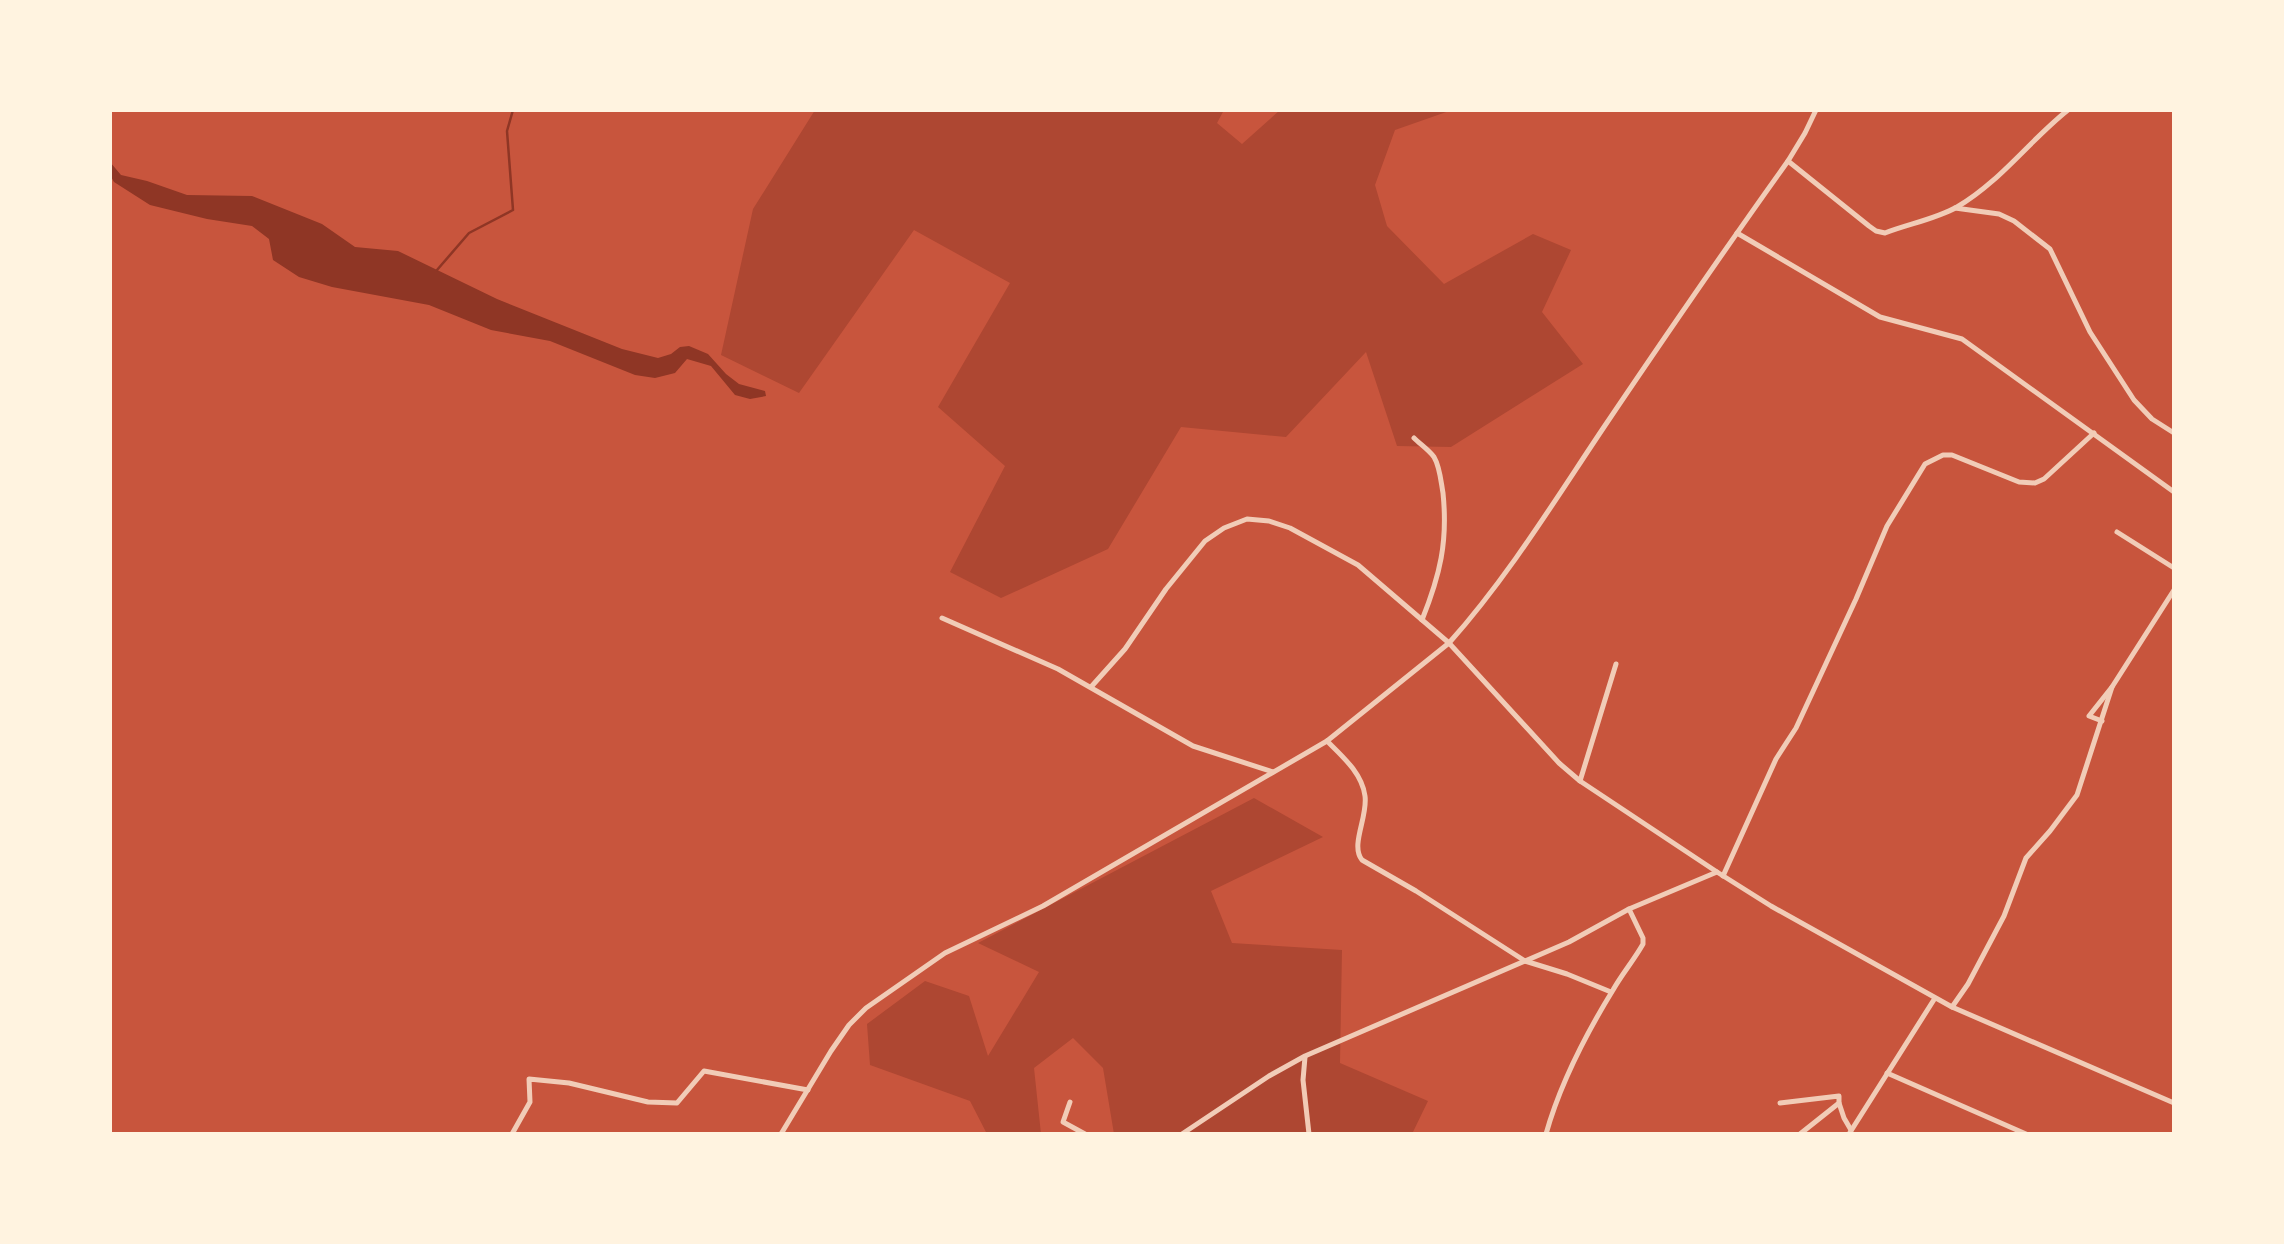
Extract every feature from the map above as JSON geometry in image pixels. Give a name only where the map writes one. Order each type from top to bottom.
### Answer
[{"type":"street","points":[[781,1134],[849,1025],[866,1008],[904,980],[945,954],[1043,906],[1327,741],[1449,643],[1465,626],[1540,524],[1788,161],[1816,110]]},
{"type":"street","points":[[1788,161],[1880,233],[1955,208],[1994,178],[2068,110]]},
{"type":"street","points":[[1955,208],[1998,214],[2014,221],[2050,249],[2090,332],[2134,400],[2152,419],[2174,433]]},
{"type":"street","points":[[1737,233],[1880,317],[1962,339],[2174,492]]},
{"type":"street","points":[[1723,876],[1776,759],[1796,728],[1887,526],[1926,464],[1943,455],[1952,455],[2019,482],[2035,483],[2044,479],[2094,433]]},
{"type":"street","points":[[1414,438],[1434,457],[1441,478],[1445,524],[1443,555],[1437,583],[1422,620]]},
{"type":"street","points":[[1091,687],[1125,649],[1166,589],[1205,541],[1224,528],[1247,519],[1269,521],[1290,528],[1357,565],[1449,643],[1559,763],[1580,781],[1723,876],[1771,906],[1952,1007],[2174,1103]]},
{"type":"street","points":[[2117,532],[2174,568]]},
{"type":"street","points":[[2102,721],[2089,716],[2112,687],[2174,590]]},
{"type":"street","points":[[942,618],[1058,669],[1193,746],[1273,772]]},
{"type":"street","points":[[1580,781],[1616,664]]},
{"type":"street","points":[[1952,1007],[1968,984],[2004,916],[2026,858],[2077,796],[2112,687]]},
{"type":"street","points":[[1327,741],[1359,778],[1365,795],[1365,819],[1356,845],[1357,854],[1362,860],[1525,961],[1611,992]]},
{"type":"street","points":[[1182,1134],[1269,1076],[1305,1056],[1569,942],[1629,909],[1717,872]]},
{"type":"street","points":[[1546,1134],[1567,1078],[1611,992],[1643,944],[1643,938],[1629,909]]},
{"type":"street","points":[[1850,1132],[1936,998]]},
{"type":"street","points":[[1305,1056],[1303,1080],[1309,1134]]},
{"type":"street","points":[[512,1134],[530,1102],[529,1079],[569,1083],[648,1102],[677,1102],[704,1071],[808,1090]]},
{"type":"street","points":[[1887,1073],[2026,1134]]},
{"type":"street","points":[[1780,1103],[1839,1096],[1850,1132]]},
{"type":"street","points":[[1070,1102],[1063,1122],[1065,1126],[1085,1134]]},
{"type":"street","points":[[1800,1134],[1839,1103]]},
{"type":"shaded area","points":[[815,110],[1224,110],[1217,123],[1242,144],[1280,110],[1452,110],[1395,130],[1375,185],[1387,226],[1444,284],[1533,234],[1571,250],[1542,312],[1583,364],[1451,447],[1397,446],[1366,352],[1286,437],[1181,427],[1108,549],[1001,598],[950,572],[1005,466],[938,407],[1010,283],[914,230],[799,393],[721,355],[753,209]]},
{"type":"shaded area","points":[[110,162],[121,175],[187,195],[252,196],[322,224],[355,247],[398,251],[497,299],[622,349],[658,358],[671,354],[680,347],[689,346],[708,354],[739,384],[765,391],[766,396],[750,399],[735,395],[711,366],[687,359],[675,373],[655,378],[635,375],[550,341],[491,330],[429,305],[332,287],[299,277],[273,260],[269,239],[252,226],[207,219],[150,205],[114,182],[110,175]]},
{"type":"shaded area","points":[[1254,798],[1323,837],[1211,891],[1232,943],[1342,950],[1340,1063],[1428,1101],[1412,1134],[1114,1134],[1103,1068],[1073,1038],[1034,1068],[1041,1134],[987,1134],[970,1101],[870,1065],[867,1024],[925,981],[969,996],[988,1056],[1039,972],[978,943]]},
{"type":"waterway","points":[[437,270],[469,233],[513,210],[507,131],[513,110]]}]
